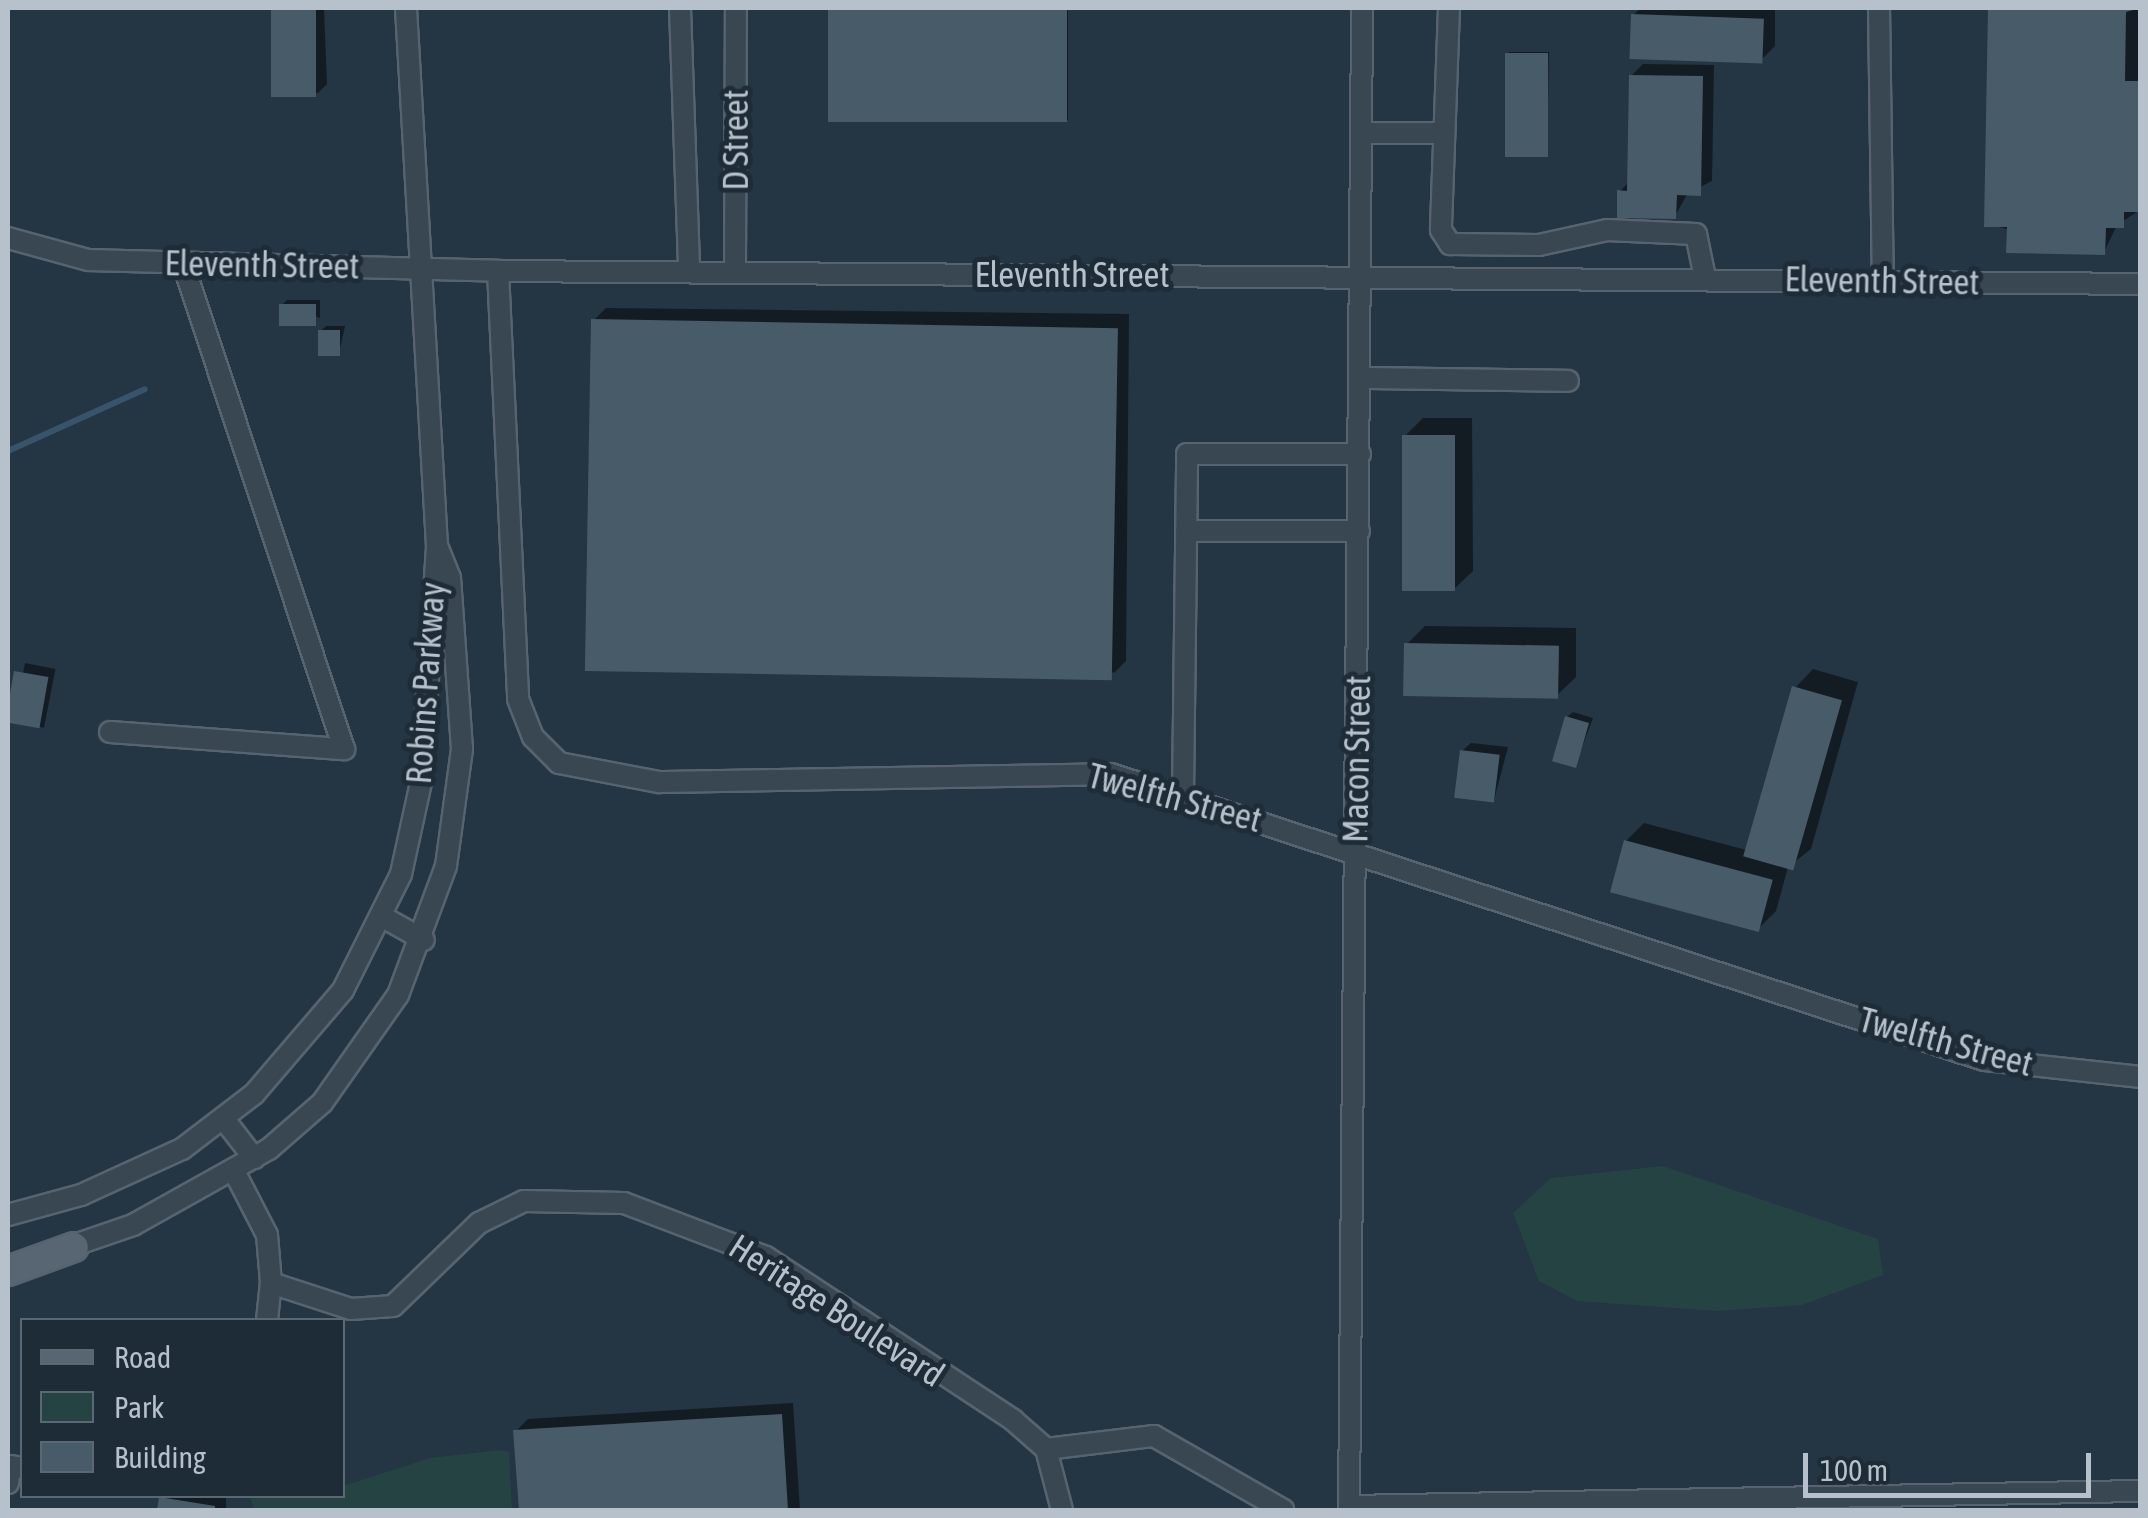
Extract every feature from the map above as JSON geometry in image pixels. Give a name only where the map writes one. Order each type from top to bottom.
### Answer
[{"type":"main road","points":[[8,1272],[74,1246]]},
{"type":"street","name":"Robins Parkway","points":[[8,1214],[98,1188],[182,1150],[223,1118],[320,1022],[381,916],[400,874],[424,760],[437,546],[406,8]]},
{"type":"street","points":[[680,8],[689,272]]},
{"type":"street","name":"D Street","points":[[735,272],[736,8]]},
{"type":"street","name":"Macon Street","points":[[1350,1508],[1362,8]]},
{"type":"street","points":[[1449,8],[1442,200],[1450,244],[1539,245],[1607,230],[1696,234],[1705,278]]},
{"type":"street","points":[[1878,8],[1884,280]]},
{"type":"street","points":[[1362,133],[1444,133]]},
{"type":"street","name":"Eleventh Street","points":[[8,238],[88,260],[498,271],[2140,284]]},
{"type":"street","points":[[110,732],[344,749],[183,264]]},
{"type":"street","name":"Twelfth Street","points":[[498,271],[518,699],[532,737],[559,763],[659,782],[1044,768],[1183,794],[1355,847],[1984,1060],[2140,1076]]},
{"type":"street","points":[[1361,378],[1568,381]]},
{"type":"street","points":[[1183,794],[1187,454],[1360,454]]},
{"type":"street","points":[[1186,531],[1359,531]]},
{"type":"street","name":"Robins Parkway","points":[[8,1261],[74,1246],[234,1172],[254,1158],[331,1091],[424,940],[460,768],[450,578],[437,546]]},
{"type":"street","points":[[424,760],[460,768]]},
{"type":"street","points":[[381,916],[424,940]]},
{"type":"street","points":[[223,1118],[254,1158]]},
{"type":"street","points":[[234,1172],[268,1235],[272,1283],[267,1318]]},
{"type":"street","name":"Heritage Boulevard","points":[[272,1283],[351,1309],[393,1306],[479,1223],[524,1201],[624,1203],[766,1257],[1046,1449]]},
{"type":"street","points":[[1062,1510],[1046,1449],[1154,1436],[1282,1510]]},
{"type":"street","points":[[1350,1508],[2140,1491]]},
{"type":"green space","points":[[1663,1166],[1878,1239],[1883,1275],[1802,1305],[1717,1311],[1577,1301],[1539,1281],[1513,1213],[1551,1178]]},
{"type":"green space","points":[[509,1452],[512,1510],[254,1510],[251,1498],[345,1498],[345,1485],[430,1458]]},
{"type":"building","points":[[271,8],[316,8],[316,97],[271,97]]},
{"type":"building","points":[[828,8],[1067,8],[1067,122],[828,122]]},
{"type":"building","points":[[1988,8],[2140,8],[2126,12],[2125,81],[2140,81],[2140,212],[2124,212],[2124,228],[2106,228],[2105,255],[2006,253],[2007,227],[1984,227]]},
{"type":"building","points":[[1631,14],[1764,19],[1762,64],[1629,59]]},
{"type":"building","points":[[1505,53],[1548,53],[1548,157],[1505,157]]},
{"type":"building","points":[[1629,75],[1703,76],[1701,196],[1677,195],[1676,219],[1617,218],[1617,190],[1627,191]]},
{"type":"building","points":[[279,304],[316,304],[316,326],[279,326]]},
{"type":"building","points":[[591,319],[1118,328],[1112,680],[585,671]]},
{"type":"building","points":[[318,330],[340,330],[340,356],[318,356]]},
{"type":"building","points":[[1402,435],[1455,435],[1455,591],[1402,591]]},
{"type":"building","points":[[1404,643],[1559,646],[1558,699],[1403,696]]},
{"type":"building","points":[[14,671],[48,677],[39,728],[8,723]]},
{"type":"building","points":[[1792,686],[1842,700],[1793,870],[1743,856]]},
{"type":"building","points":[[1565,716],[1589,723],[1576,768],[1552,761]]},
{"type":"building","points":[[1460,750],[1500,755],[1494,803],[1454,798]]},
{"type":"building","points":[[1624,840],[1773,880],[1759,932],[1610,892]]},
{"type":"building","points":[[782,1414],[788,1510],[519,1510],[513,1430]]},
{"type":"building","points":[[159,1498],[215,1506],[215,1510],[157,1510]]},
{"type":"waterway","points":[[8,451],[145,389]]}]
